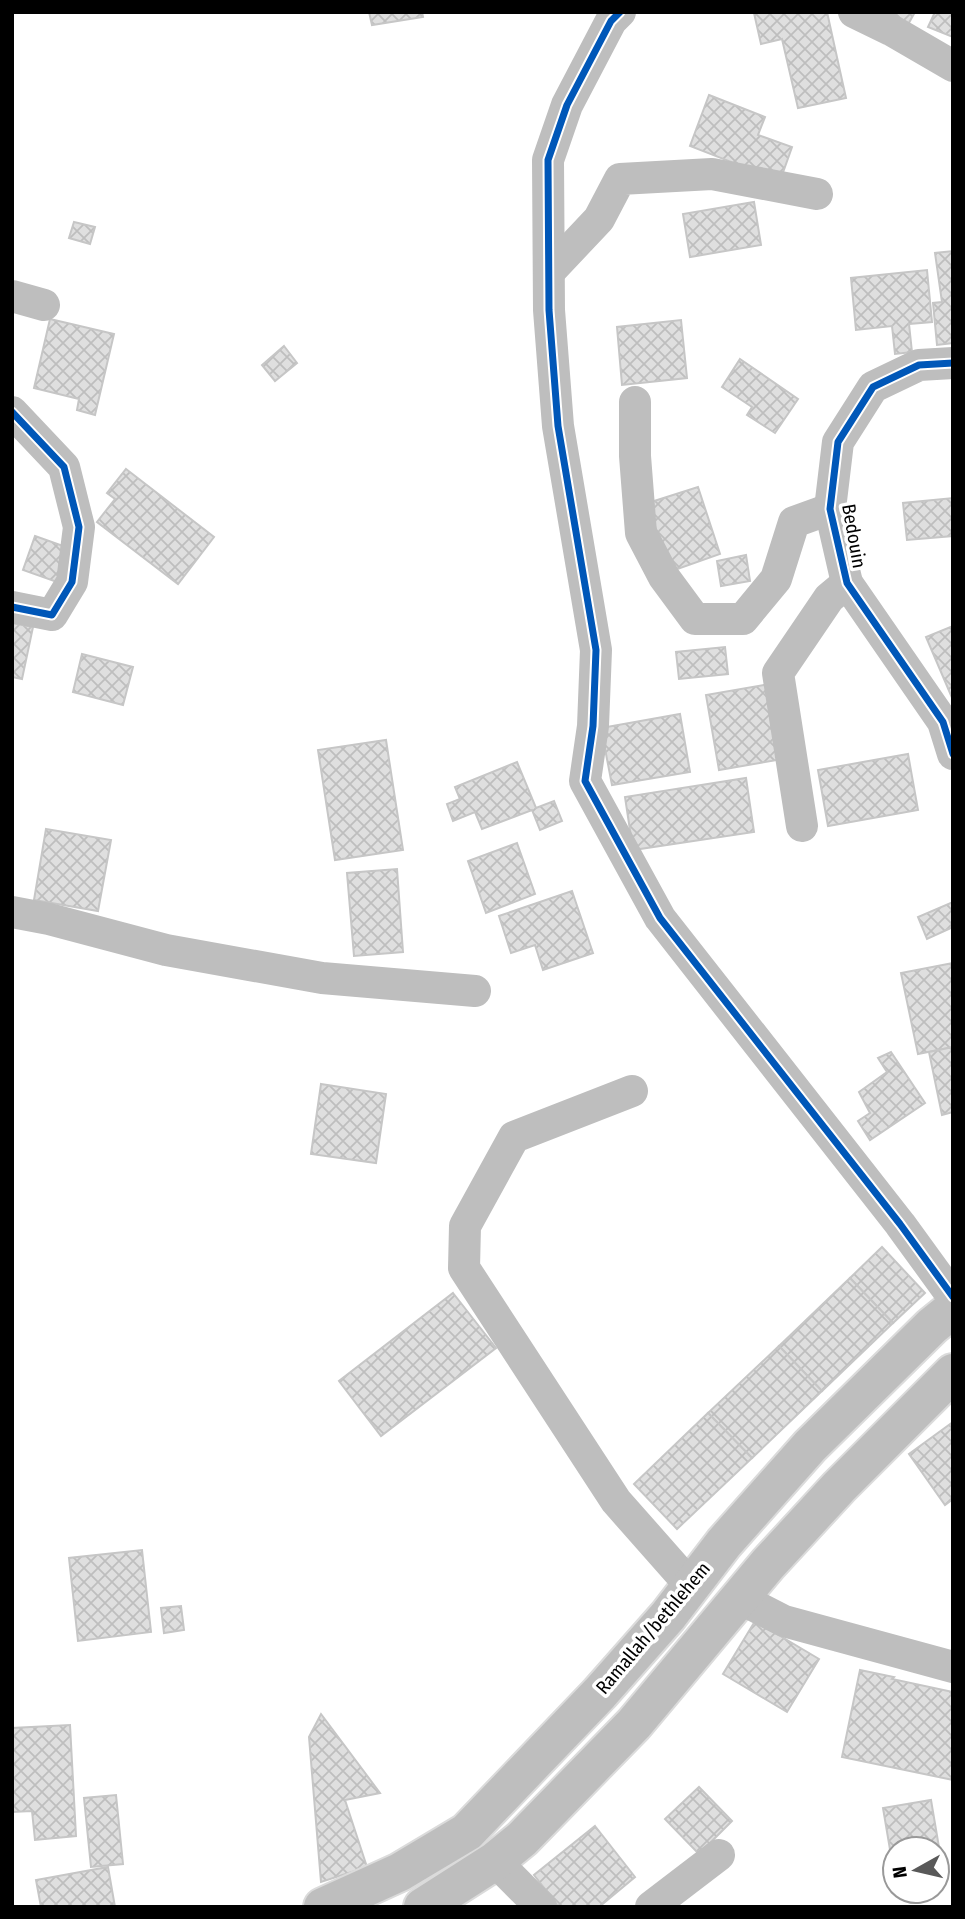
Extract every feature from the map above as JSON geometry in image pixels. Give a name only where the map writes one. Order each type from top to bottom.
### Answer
[{"type":"main road","name":"Ramallah/bethlehem","points":[[323,1907],[400,1872],[467,1832],[600,1693],[668,1616],[724,1543],[810,1446],[932,1326],[953,1309]]},
{"type":"main road","points":[[423,1907],[495,1861],[522,1839],[634,1724],[768,1564],[839,1487],[953,1373]]},
{"type":"street","points":[[620,12],[611,21],[567,104],[548,160],[549,310],[558,426],[596,650],[593,726],[585,780],[660,918],[900,1224],[953,1297]]},
{"type":"street","points":[[854,12],[953,66]]},
{"type":"street","points":[[549,272],[600,219],[620,179],[712,174],[817,194]]},
{"type":"street","points":[[12,296],[44,305]]},
{"type":"street","name":"Bedouin","points":[[952,749],[943,722],[847,583],[830,509],[838,442],[873,387],[919,365],[953,363]]},
{"type":"street","points":[[635,402],[635,456],[641,533],[664,577],[695,619],[743,619],[776,579],[794,522],[830,509]]},
{"type":"street","points":[[12,412],[64,467],[79,527],[72,582],[52,615],[12,607]]},
{"type":"street","points":[[802,826],[778,673],[828,598],[847,583]]},
{"type":"street","points":[[12,912],[166,950],[322,978],[475,991]]},
{"type":"street","points":[[632,1091],[514,1137],[465,1226],[464,1268],[616,1501],[691,1586]]},
{"type":"street","points":[[739,1598],[784,1621],[953,1667]]},
{"type":"street","points":[[651,1907],[719,1855]]},
{"type":"street","points":[[495,1861],[541,1907]]},
{"type":"building","points":[[369,12],[422,12],[423,17],[372,25]]},
{"type":"building","points":[[827,12],[846,98],[798,108],[782,39],[761,44],[754,13]]},
{"type":"building","points":[[879,12],[915,12],[906,28]]},
{"type":"building","points":[[935,12],[953,12],[953,37],[928,27]]},
{"type":"building","points":[[709,95],[765,117],[758,135],[792,147],[780,181],[690,146]]},
{"type":"building","points":[[754,202],[761,245],[690,257],[683,214]]},
{"type":"building","points":[[74,222],[95,227],[90,244],[69,238]]},
{"type":"building","points":[[953,251],[953,343],[937,345],[933,303],[942,302],[935,253]]},
{"type":"building","points":[[927,270],[932,322],[909,324],[912,352],[895,354],[892,326],[856,330],[851,278]]},
{"type":"building","points":[[50,319],[114,334],[95,415],[77,410],[79,399],[34,388]]},
{"type":"building","points":[[681,320],[687,378],[622,385],[617,327]]},
{"type":"building","points":[[284,346],[297,363],[275,381],[262,365]]},
{"type":"building","points":[[740,359],[798,399],[775,433],[747,415],[752,407],[722,387]]},
{"type":"building","points":[[126,469],[214,537],[178,584],[97,522],[115,499],[107,493]]},
{"type":"building","points":[[698,487],[720,554],[669,572],[648,503]]},
{"type":"building","points":[[953,498],[953,536],[907,540],[903,503]]},
{"type":"building","points":[[35,536],[69,548],[57,582],[23,570]]},
{"type":"building","points":[[746,555],[750,581],[721,586],[717,561]]},
{"type":"building","points":[[12,623],[33,627],[22,679],[12,677]]},
{"type":"building","points":[[953,626],[953,700],[926,637]]},
{"type":"building","points":[[725,647],[728,674],[679,679],[676,652]]},
{"type":"building","points":[[82,654],[133,667],[123,705],[73,692]]},
{"type":"building","points":[[770,684],[783,759],[719,770],[706,695]]},
{"type":"building","points":[[680,714],[690,772],[612,785],[601,728]]},
{"type":"building","points":[[386,740],[403,850],[335,860],[318,750]]},
{"type":"building","points":[[908,754],[918,810],[828,826],[818,770]]},
{"type":"building","points":[[517,762],[536,808],[554,801],[562,821],[540,830],[532,810],[482,829],[475,812],[453,821],[447,804],[460,799],[455,787]]},
{"type":"building","points":[[746,778],[754,832],[633,850],[625,797]]},
{"type":"building","points":[[46,829],[111,840],[98,911],[34,900]]},
{"type":"building","points":[[517,843],[535,894],[486,913],[468,861]]},
{"type":"building","points":[[397,869],[403,952],[354,956],[347,873]]},
{"type":"building","points":[[572,891],[593,953],[543,970],[535,945],[511,953],[499,916]]},
{"type":"building","points":[[953,902],[953,927],[927,939],[918,917]]},
{"type":"building","points":[[953,963],[953,1047],[918,1054],[901,973]]},
{"type":"building","points":[[953,1047],[953,1112],[942,1115],[929,1052]]},
{"type":"building","points":[[891,1052],[925,1103],[870,1140],[858,1121],[870,1113],[859,1092],[887,1072],[878,1058]]},
{"type":"building","points":[[321,1084],[386,1094],[376,1163],[311,1154]]},
{"type":"building","points":[[882,1247],[925,1293],[893,1323],[850,1278]]},
{"type":"building","points":[[850,1278],[893,1323],[822,1391],[779,1346]]},
{"type":"building","points":[[453,1293],[496,1348],[381,1436],[339,1381]]},
{"type":"building","points":[[779,1346],[822,1391],[752,1458],[708,1413]]},
{"type":"building","points":[[708,1413],[752,1458],[677,1529],[634,1484]]},
{"type":"building","points":[[953,1422],[953,1499],[945,1505],[909,1454]]},
{"type":"building","points":[[142,1550],[151,1632],[78,1641],[69,1558]]},
{"type":"building","points":[[181,1606],[184,1630],[164,1633],[161,1608]]},
{"type":"building","points":[[755,1621],[819,1659],[787,1712],[723,1674]]},
{"type":"building","points":[[860,1670],[953,1692],[953,1780],[842,1757]]},
{"type":"building","points":[[321,1714],[380,1793],[345,1800],[367,1867],[321,1882],[309,1737]]},
{"type":"building","points":[[70,1725],[76,1836],[35,1840],[32,1811],[12,1812],[12,1728]]},
{"type":"building","points":[[699,1787],[732,1821],[699,1854],[665,1819]]},
{"type":"building","points":[[116,1795],[123,1864],[91,1867],[84,1798]]},
{"type":"building","points":[[931,1800],[937,1835],[888,1835],[883,1808]]},
{"type":"building","points":[[595,1826],[635,1877],[599,1907],[559,1907],[534,1875]]},
{"type":"building","points":[[108,1867],[115,1907],[41,1907],[36,1880]]},
{"type":"cycle path","points":[[620,12],[611,21],[567,105],[548,160],[549,310],[558,426],[596,650],[593,726],[585,781],[660,918],[900,1224],[953,1297]]},
{"type":"cycle path","points":[[953,363],[919,365],[873,387],[838,442],[830,509],[847,583],[943,722],[953,754]]},
{"type":"cycle path","points":[[12,412],[64,467],[79,527],[72,582],[52,615],[12,607]]}]
